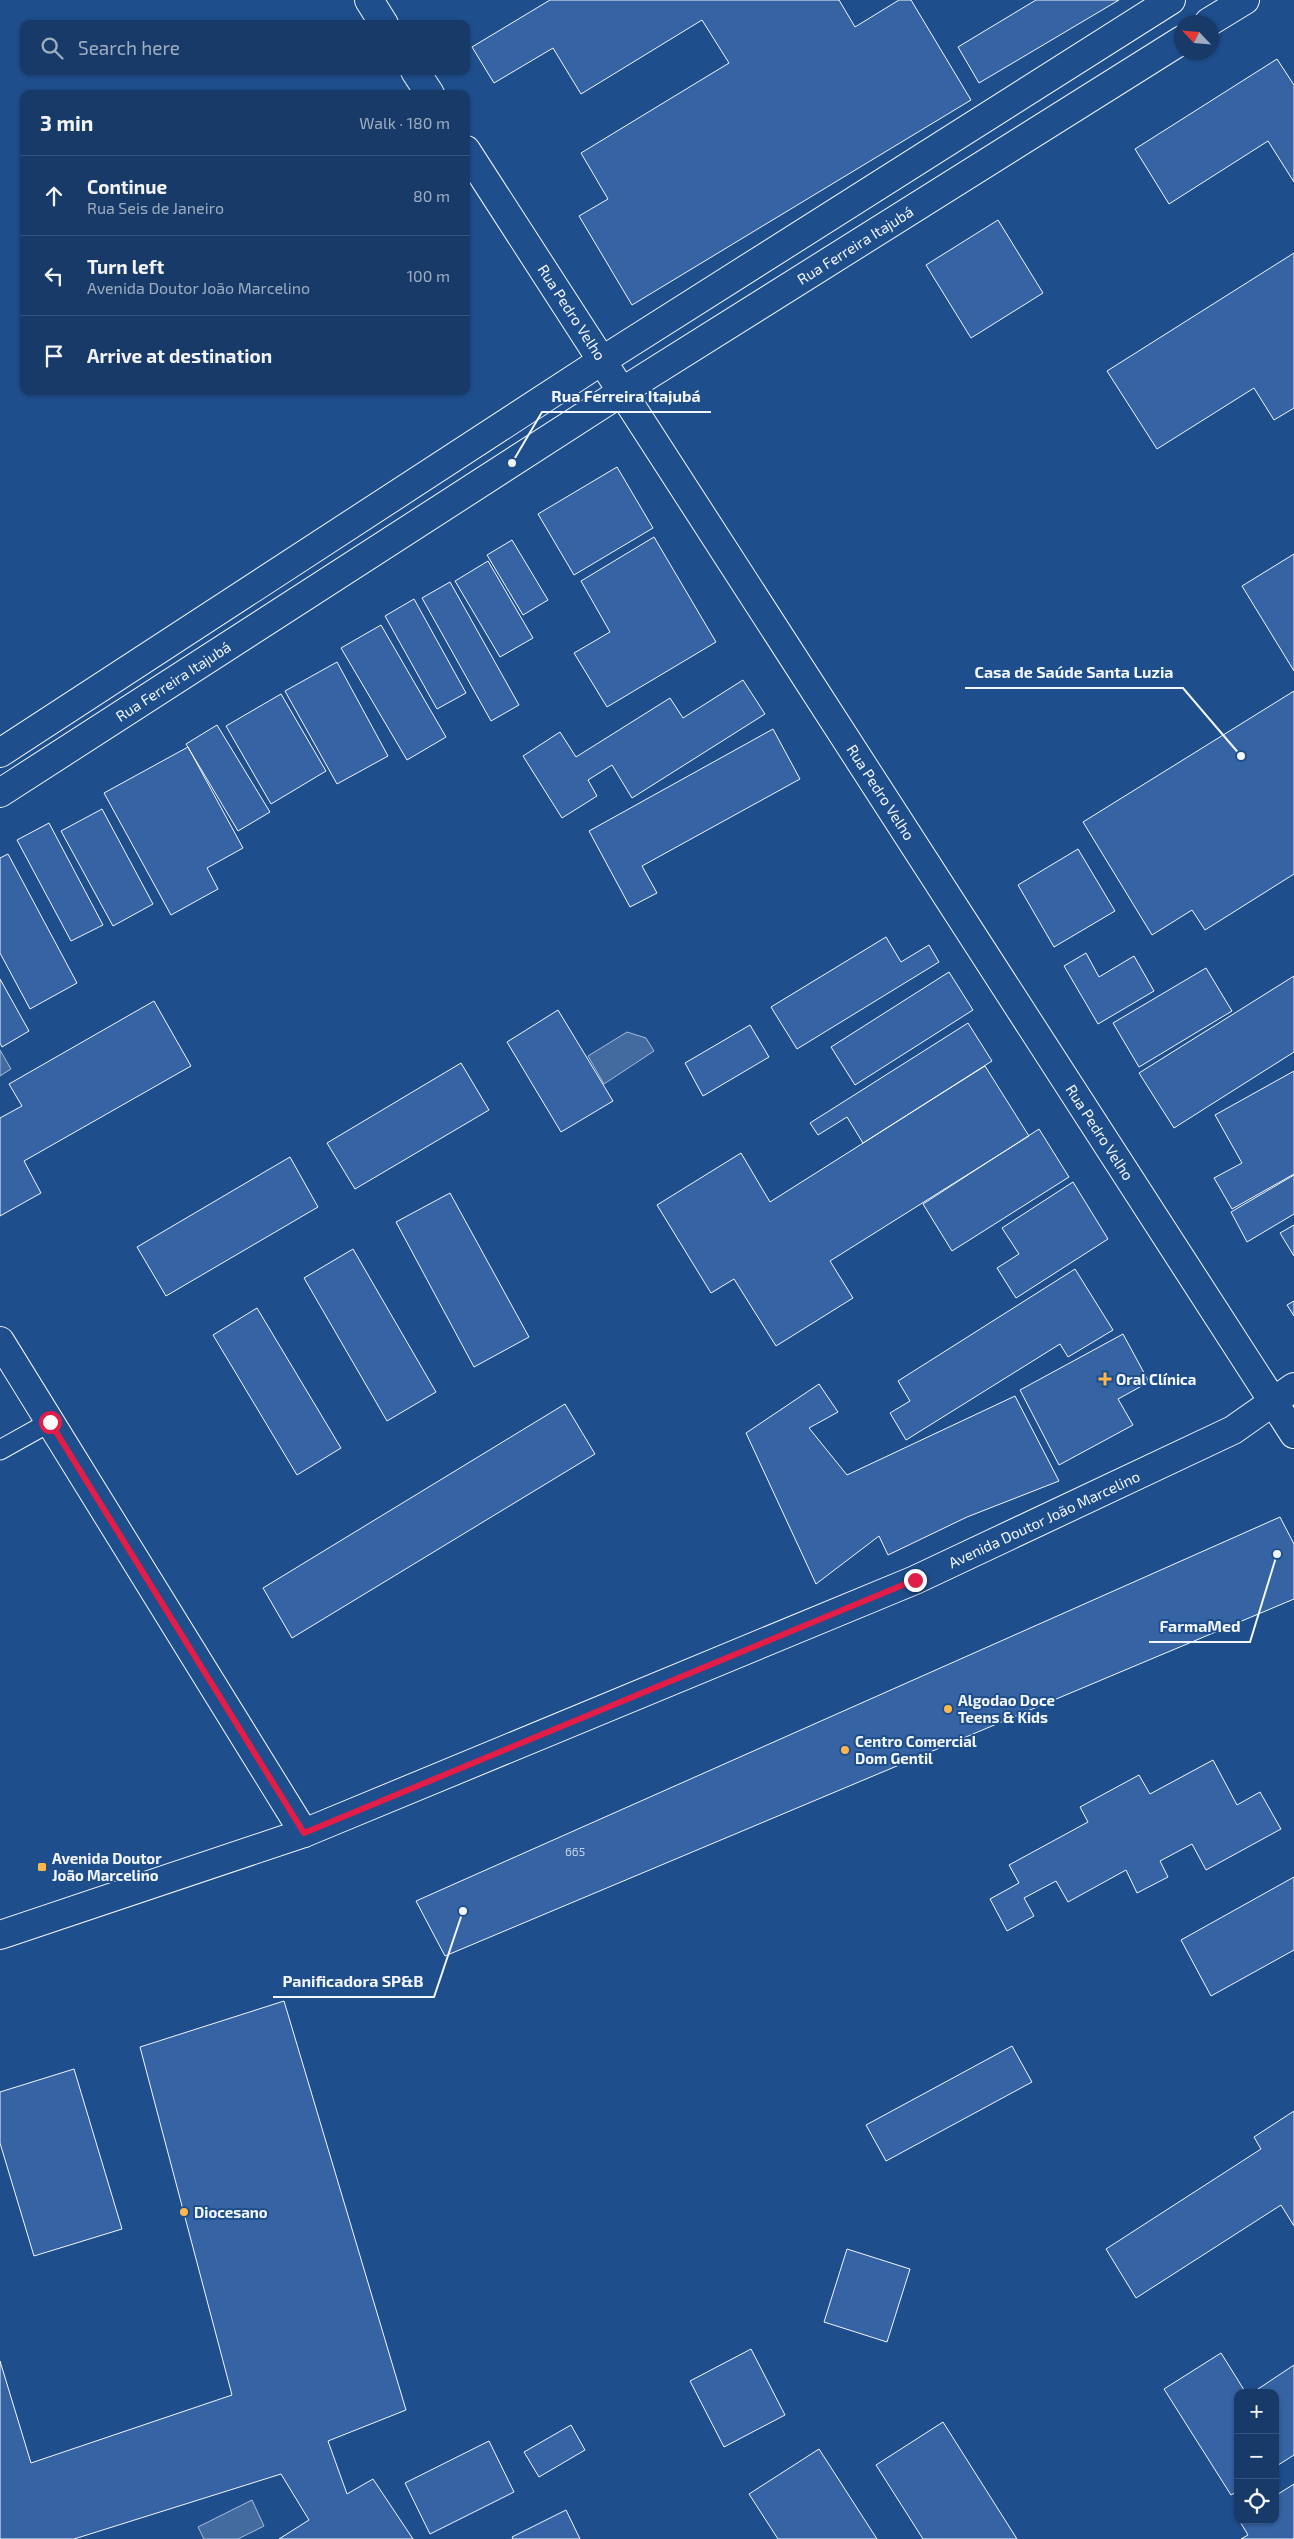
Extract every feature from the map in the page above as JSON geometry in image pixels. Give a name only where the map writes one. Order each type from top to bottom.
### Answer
[{"type":"street","points":[[368,0],[381,20]]},
{"type":"street","points":[[0,753],[603,360],[1171,0]]},
{"type":"street","points":[[1219,16],[1245,0]]},
{"type":"street","name":"Rua Ferreira Itajubá","points":[[0,793],[623,392],[1174,45]]},
{"type":"street","points":[[418,75],[427,90]]},
{"type":"street","name":"Rua Pedro Velho","points":[[470,156],[623,392],[1283,1394],[1294,1434]]},
{"type":"street","points":[[0,1341],[304,1833]]},
{"type":"street","name":"Avenida Doutor João Marcelino","points":[[0,1935],[304,1833],[915,1580],[1232,1430],[1283,1394]]},
{"type":"lane","points":[[0,1450],[50,1422]]},
{"type":"water","points":[[627,1032],[646,1038],[654,1051],[604,1084],[588,1056]]},
{"type":"water","points":[[0,1050],[11,1069],[0,1076]]},
{"type":"water","points":[[252,2500],[264,2526],[238,2539],[204,2539],[198,2527]]},
{"type":"building","points":[[550,0],[839,0],[855,27],[899,0],[911,0],[971,100],[632,305],[579,216],[608,199],[581,153],[729,63],[702,20],[581,94],[553,48],[494,83],[472,47]]},
{"type":"building","points":[[1036,0],[1119,0],[979,83],[958,47]]},
{"type":"building","points":[[1277,59],[1294,85],[1294,182],[1268,141],[1169,204],[1135,149]]},
{"type":"building","points":[[998,220],[1043,293],[971,338],[926,265]]},
{"type":"building","points":[[1294,253],[1294,408],[1274,420],[1254,388],[1157,449],[1107,371]]},
{"type":"building","points":[[617,467],[653,528],[574,575],[538,514]]},
{"type":"building","points":[[654,537],[716,642],[607,707],[574,653],[610,632],[581,581]]},
{"type":"building","points":[[512,540],[548,600],[523,615],[487,555]]},
{"type":"building","points":[[1294,554],[1294,671],[1242,586]]},
{"type":"building","points":[[488,561],[533,638],[500,657],[455,581]]},
{"type":"building","points":[[450,582],[519,705],[491,721],[422,598]]},
{"type":"building","points":[[414,599],[466,693],[437,709],[385,616]]},
{"type":"building","points":[[381,625],[446,737],[407,760],[341,648]]},
{"type":"building","points":[[337,662],[388,756],[337,784],[285,691]]},
{"type":"building","points":[[743,680],[765,714],[632,798],[612,765],[588,780],[597,796],[562,818],[523,756],[560,732],[576,757],[670,698],[683,718]]},
{"type":"building","points":[[1294,691],[1294,874],[1205,930],[1192,910],[1152,935],[1083,822]]},
{"type":"building","points":[[281,694],[326,771],[271,804],[226,726]]},
{"type":"building","points":[[217,725],[270,812],[238,831],[186,744]]},
{"type":"building","points":[[773,729],[800,779],[642,866],[657,893],[630,907],[589,831]]},
{"type":"building","points":[[188,747],[243,848],[207,868],[218,889],[171,915],[104,793]]},
{"type":"building","points":[[102,809],[153,904],[113,926],[61,831]]},
{"type":"building","points":[[49,823],[103,925],[71,941],[17,840]]},
{"type":"building","points":[[1078,849],[1115,911],[1054,947],[1018,885]]},
{"type":"building","points":[[8,854],[77,983],[30,1009],[0,953],[0,858]]},
{"type":"building","points":[[886,937],[901,962],[929,945],[939,962],[797,1049],[771,1007]]},
{"type":"building","points":[[1086,953],[1099,977],[1134,956],[1154,991],[1098,1024],[1064,966]]},
{"type":"building","points":[[1206,968],[1232,1011],[1139,1067],[1113,1023]]},
{"type":"building","points":[[949,972],[973,1010],[855,1085],[831,1047]]},
{"type":"building","points":[[1294,976],[1294,1052],[1174,1128],[1139,1073]]},
{"type":"building","points":[[0,979],[29,1031],[2,1047],[0,1043]]},
{"type":"building","points":[[154,1001],[191,1066],[24,1161],[41,1193],[0,1216],[0,1118],[22,1106],[9,1084]]},
{"type":"building","points":[[558,1010],[613,1101],[561,1132],[507,1042]]},
{"type":"building","points":[[968,1023],[992,1061],[863,1143],[847,1117],[818,1135],[810,1123]]},
{"type":"building","points":[[750,1025],[769,1057],[703,1096],[685,1063]]},
{"type":"building","points":[[461,1063],[489,1110],[355,1189],[327,1143]]},
{"type":"building","points":[[985,1066],[1029,1136],[830,1261],[853,1298],[776,1346],[734,1279],[711,1293],[657,1205],[741,1153],[770,1202]]},
{"type":"building","points":[[1294,1071],[1294,1174],[1232,1209],[1214,1178],[1242,1163],[1215,1115]]},
{"type":"building","points":[[1039,1129],[1069,1177],[952,1251],[923,1204]]},
{"type":"building","points":[[290,1157],[318,1207],[166,1296],[137,1247]]},
{"type":"building","points":[[1294,1175],[1294,1214],[1247,1242],[1231,1212]]},
{"type":"building","points":[[1073,1182],[1108,1239],[1016,1298],[997,1268],[1019,1254],[1002,1228]]},
{"type":"building","points":[[450,1193],[529,1337],[474,1367],[396,1222]]},
{"type":"building","points":[[1294,1225],[1294,1256],[1280,1233]]},
{"type":"building","points":[[353,1249],[436,1392],[387,1421],[304,1278]]},
{"type":"building","points":[[1075,1269],[1113,1330],[1068,1357],[1060,1344],[906,1440],[890,1413],[910,1401],[898,1381]]},
{"type":"building","points":[[1294,1301],[1294,1316],[1287,1305]]},
{"type":"building","points":[[257,1308],[341,1448],[297,1475],[213,1335]]},
{"type":"building","points":[[1123,1334],[1149,1382],[1118,1399],[1133,1425],[1059,1465],[1020,1390]]},
{"type":"building","points":[[819,1384],[838,1412],[809,1428],[847,1475],[1015,1396],[1059,1481],[967,1517],[888,1555],[879,1536],[816,1584],[746,1433]]},
{"type":"building","points":[[565,1404],[595,1454],[292,1638],[263,1588]]},
{"type":"building","name":"Centro Comercial Dom Gentil","points":[[1280,1517],[1294,1544],[1294,1599],[445,1956],[416,1901]]},
{"type":"building","points":[[1213,1760],[1237,1805],[1260,1792],[1281,1829],[1206,1870],[1192,1844],[1160,1861],[1168,1877],[1137,1893],[1126,1870],[1068,1902],[1056,1881],[1024,1898],[1034,1916],[1007,1931],[990,1899],[1019,1883],[1009,1865],[1088,1822],[1080,1807],[1139,1775],[1150,1794]]},
{"type":"building","points":[[1294,1877],[1294,1950],[1211,1996],[1181,1940]]},
{"type":"building","points":[[284,2001],[406,2410],[328,2441],[347,2494],[373,2479],[413,2539],[279,2539],[309,2520],[281,2474],[74,2539],[0,2539],[0,2361],[31,2463],[232,2395],[140,2047]]},
{"type":"building","points":[[1012,2046],[1032,2082],[886,2161],[866,2125]]},
{"type":"building","points":[[74,2069],[122,2229],[34,2256],[0,2143],[0,2092]]},
{"type":"building","points":[[1294,2111],[1294,2226],[1281,2205],[1136,2298],[1106,2249],[1261,2149],[1254,2137]]},
{"type":"building","points":[[847,2249],[910,2269],[887,2342],[824,2322]]},
{"type":"building","points":[[751,2349],[785,2415],[724,2447],[690,2381]]},
{"type":"building","points":[[1221,2353],[1244,2389],[1234,2389],[1234,2493],[1231,2495],[1164,2389]]},
{"type":"building","points":[[1294,2365],[1294,2455],[1279,2464],[1279,2389],[1258,2389]]},
{"type":"building","points":[[943,2422],[1017,2539],[923,2539],[876,2465]]},
{"type":"building","points":[[571,2425],[585,2450],[539,2477],[524,2452]]},
{"type":"building","points":[[489,2441],[514,2492],[430,2534],[405,2483]]},
{"type":"building","points":[[819,2449],[877,2539],[778,2539],[749,2494]]},
{"type":"building","points":[[1294,2484],[1294,2539],[1241,2539],[1248,2535],[1241,2524],[1279,2524],[1279,2493]]},
{"type":"building","points":[[566,2510],[580,2539],[513,2539],[512,2537]]},
{"type":"place","name":"Rua Ferreira Itajubá","points":[[512,463]]},
{"type":"place","name":"Casa de Saúde Santa Luzia","points":[[1241,756]]},
{"type":"place","name":"Oral Clínica","points":[[1105,1379]]},
{"type":"place","name":"FarmaMed","points":[[1277,1554]]},
{"type":"place","name":"Algodao Doce Teens & Kids","points":[[948,1709]]},
{"type":"place","name":"Centro Comercial Dom Gentil","points":[[845,1750]]},
{"type":"place","name":"Avenida Doutor João Marcelino","points":[[42,1867]]},
{"type":"place","name":"Panificadora SP&B","points":[[463,1911]]},
{"type":"place","name":"Diocesano","points":[[184,2212]]},
{"type":"route","points":[[50,1422],[304,1833],[915,1580]]}]
